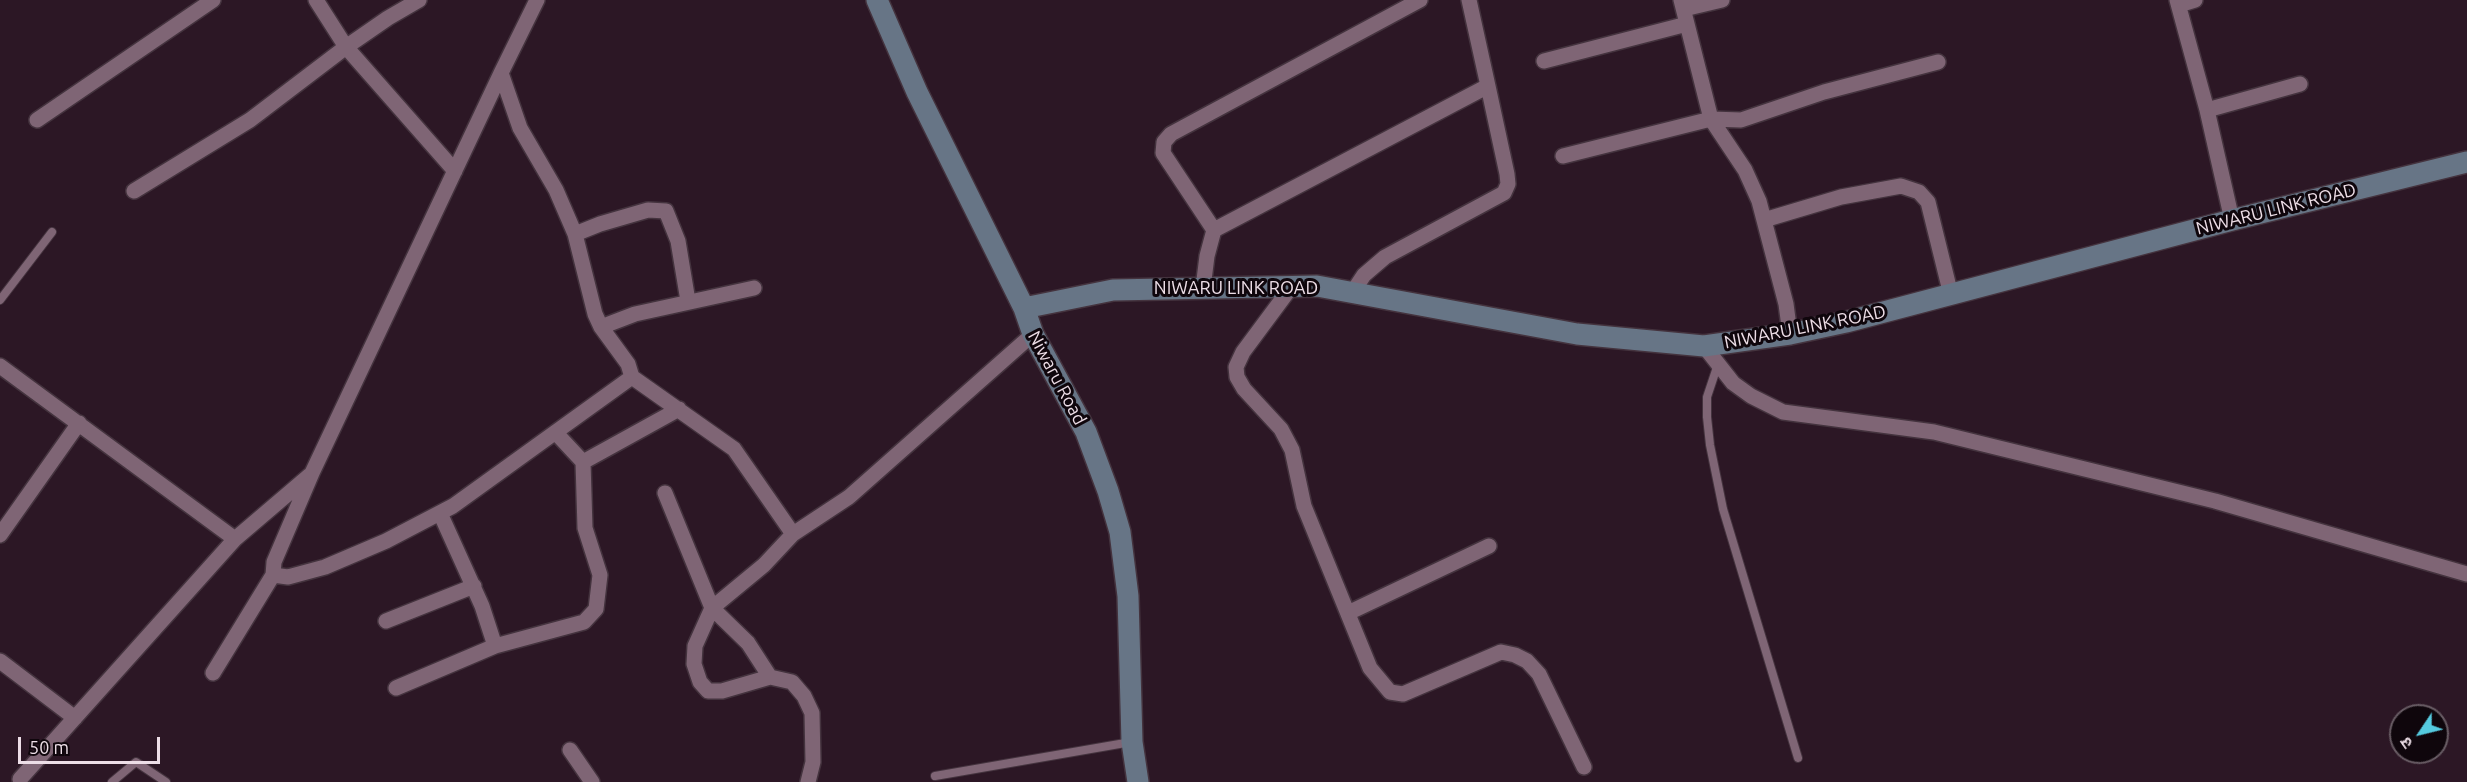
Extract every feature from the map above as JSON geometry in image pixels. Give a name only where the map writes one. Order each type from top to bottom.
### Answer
[{"type":"street","points":[[37,120],[213,0]]},
{"type":"street","points":[[316,0],[346,47],[455,171]]},
{"type":"street","points":[[134,191],[250,120],[346,47],[419,0]]},
{"type":"street","points":[[213,673],[273,574],[274,562],[312,473],[537,0]]},
{"type":"street","name":"Niwaru Road","points":[[877,0],[917,92],[1023,308],[1033,334],[1086,432],[1108,490],[1120,532],[1128,596],[1132,742],[1138,782]]},
{"type":"street","points":[[1214,230],[1163,153],[1164,142],[1171,134],[1420,0]]},
{"type":"street","points":[[1352,292],[1364,276],[1385,257],[1504,193],[1508,184],[1508,174],[1469,0]]},
{"type":"street","points":[[1544,61],[1684,11],[1722,0]]},
{"type":"street","points":[[2195,0],[2178,2],[2207,110],[2232,220]]},
{"type":"street","points":[[1684,11],[1711,118],[1745,170],[1759,201],[1786,304],[1790,334]]},
{"type":"street","points":[[1563,156],[1711,118],[1742,120],[1824,92],[1938,63]]},
{"type":"street","points":[[501,73],[520,128],[556,190],[575,234],[595,314],[601,327],[628,364],[632,377],[734,449],[793,534]]},
{"type":"street","points":[[2207,110],[2300,84]]},
{"type":"street","points":[[1203,288],[1207,256],[1214,230],[1488,86]]},
{"type":"street","name":"NIWARU LINK ROAD","points":[[1023,308],[1113,290],[1317,286],[1577,334],[1704,346],[1790,334],[1846,322],[2232,220],[2467,162]]},
{"type":"street","points":[[1764,220],[1841,197],[1901,186],[1919,192],[1928,202],[1950,295]]},
{"type":"street","points":[[575,234],[648,210],[666,211],[678,241],[688,301]]},
{"type":"street","points":[[1292,286],[1243,352],[1236,367],[1237,377],[1244,389],[1281,429],[1292,450],[1304,506],[1371,668],[1390,692],[1403,694],[1501,652],[1515,655],[1527,661],[1539,674],[1584,767]]},
{"type":"street","points":[[601,327],[635,314],[754,288]]},
{"type":"street","points":[[808,782],[813,762],[812,713],[804,696],[792,682],[770,677],[722,691],[708,691],[700,682],[694,664],[695,646],[712,608],[764,565],[793,534],[849,498],[1033,334]]},
{"type":"street","points":[[1704,346],[1733,383],[1751,396],[1783,412],[1934,432],[2215,501],[2467,574]]},
{"type":"street","points":[[0,366],[234,538]]},
{"type":"street","points":[[273,574],[288,577],[325,567],[386,541],[453,507],[632,377]]},
{"type":"street","points":[[583,462],[680,409]]},
{"type":"street","points":[[0,535],[79,423]]},
{"type":"street","points":[[396,688],[495,646],[584,621],[596,609],[600,575],[585,528],[583,462],[556,433]]},
{"type":"street","points":[[20,779],[234,538],[312,473]]},
{"type":"street","points":[[665,493],[712,608],[748,643],[770,677]]},
{"type":"street","points":[[441,513],[474,586],[495,646]]},
{"type":"street","points":[[1348,613],[1489,546]]},
{"type":"street","points":[[386,621],[474,586]]},
{"type":"street","points":[[0,661],[75,718]]},
{"type":"street","points":[[570,750],[592,782]]},
{"type":"lane","points":[[0,300],[52,232]]},
{"type":"lane","points":[[1718,364],[1707,397],[1710,445],[1723,509],[1798,758]]},
{"type":"lane","points":[[935,776],[1132,742]]},
{"type":"lane","points":[[112,782],[136,762],[166,782]]}]
